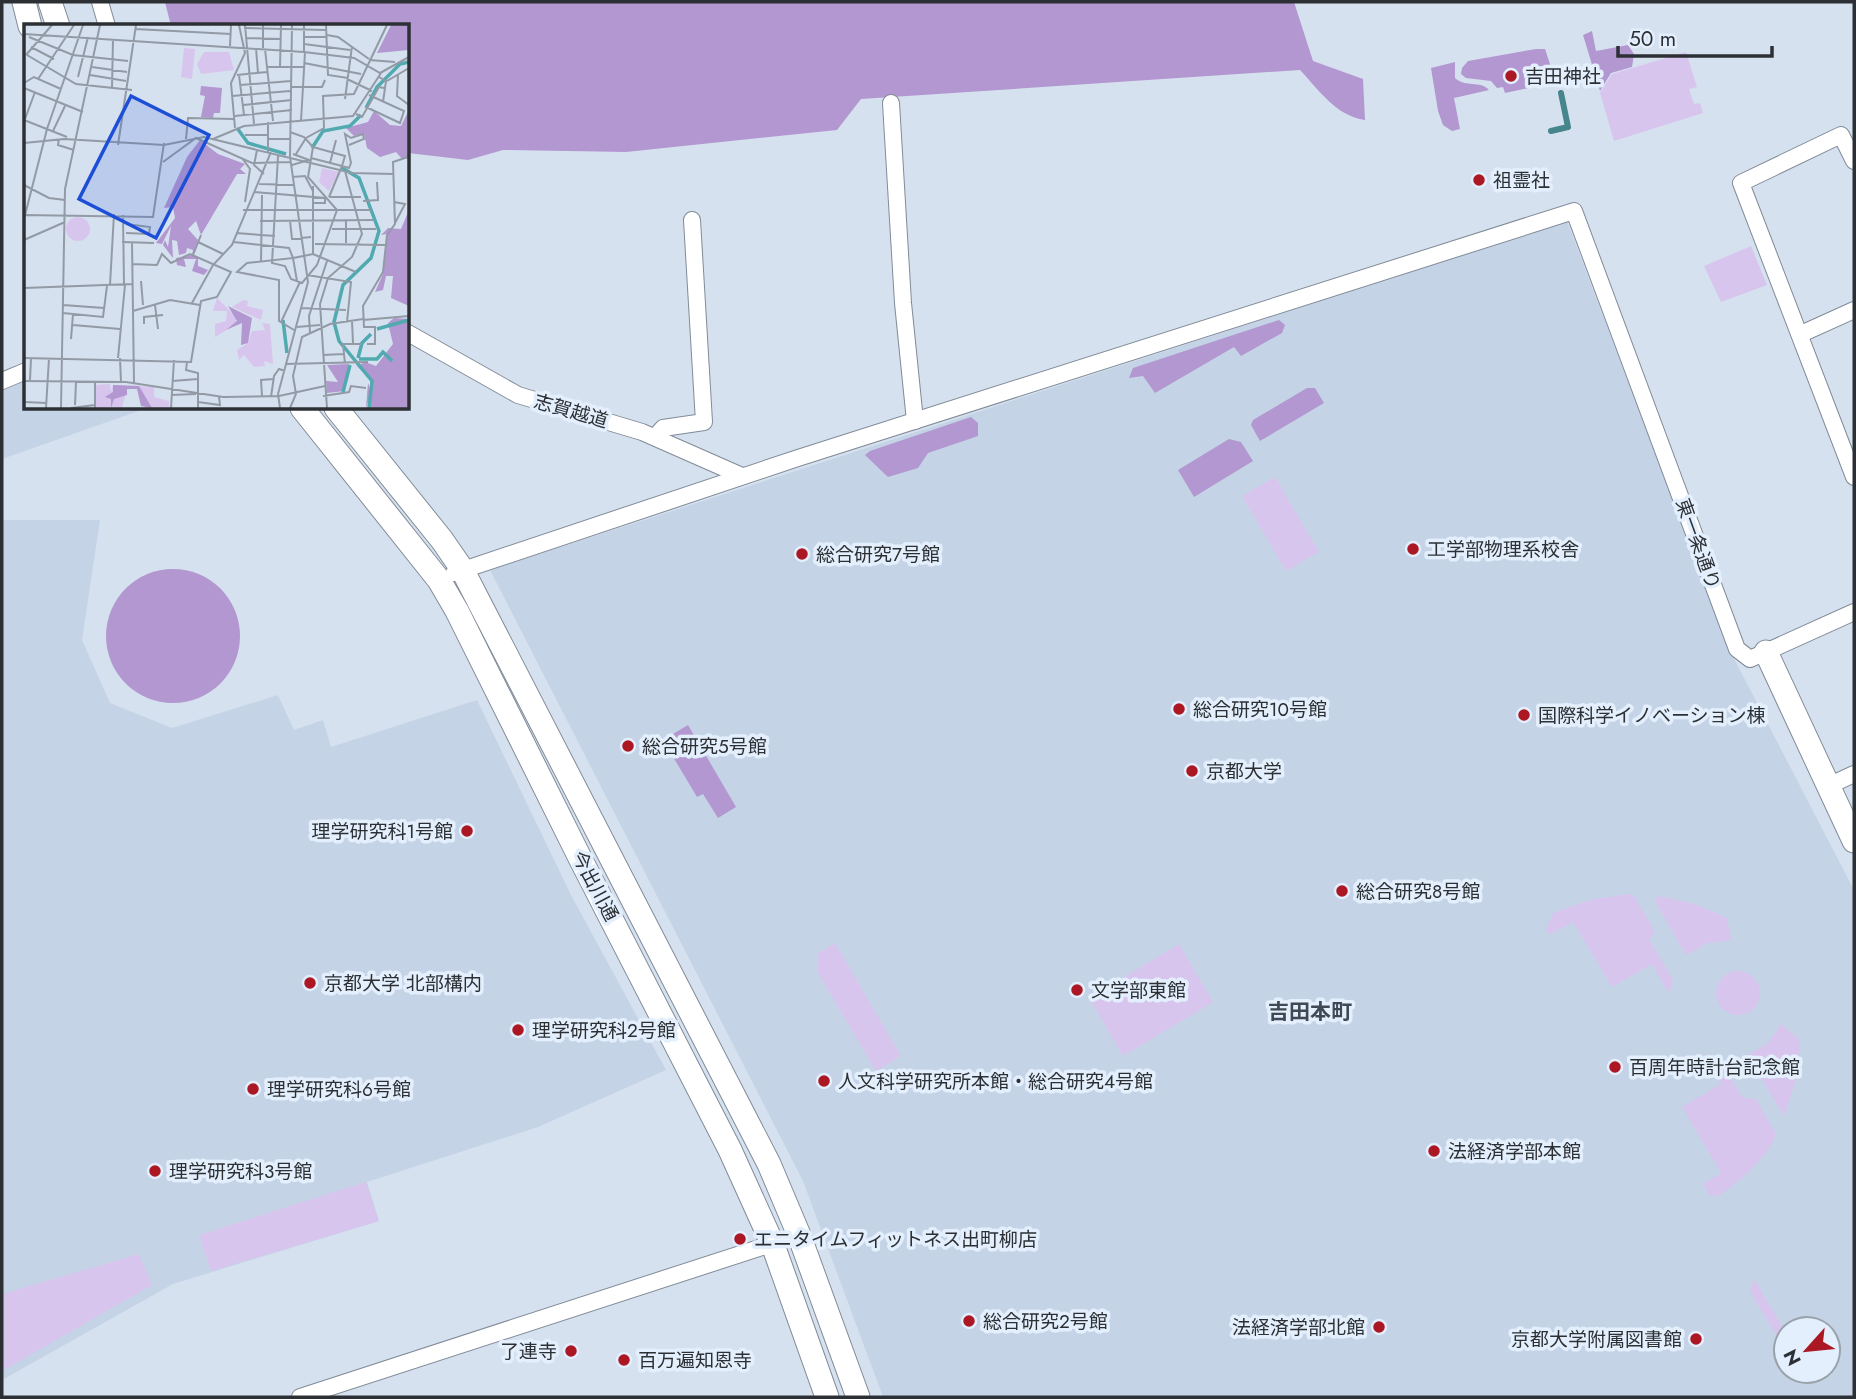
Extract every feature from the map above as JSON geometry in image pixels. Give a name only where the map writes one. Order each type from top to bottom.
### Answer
[{"type":"main road","points":[[24,2],[30,24]]},
{"type":"main road","points":[[50,2],[57,24]]},
{"type":"main road","name":"今出川通","points":[[304,410],[439,580],[463,622],[595,889],[730,1150],[774,1244],[827,1397]]},
{"type":"main road","name":"今出川通","points":[[349,418],[462,569],[769,1164],[799,1235],[859,1397]]},
{"type":"main road","points":[[1766,652],[1854,841]]},
{"type":"street","points":[[100,2],[106,24]]},
{"type":"street","points":[[439,580],[462,569],[915,421],[903,303],[891,103]]},
{"type":"street","points":[[1854,161],[1842,135],[1741,183],[1854,477]]},
{"type":"street","name":"東一条通り","points":[[915,421],[1574,211],[1737,649],[1750,659],[1766,652]]},
{"type":"street","points":[[655,437],[663,428],[704,422],[692,220]]},
{"type":"street","points":[[1801,334],[1854,310]]},
{"type":"street","name":"志賀越道","points":[[410,333],[518,395],[655,437],[742,476]]},
{"type":"street","points":[[2,381],[24,372]]},
{"type":"street","points":[[1766,652],[1854,612]]},
{"type":"street","points":[[1828,786],[1854,774]]},
{"type":"street","points":[[300,1397],[799,1235]]},
{"type":"shaded area","points":[[165,2],[1294,2],[1313,61],[1363,79],[1365,120],[1355,118],[1337,108],[1300,70],[861,99],[837,130],[626,152],[503,150],[468,160],[410,153],[410,24],[170,24]]},
{"type":"shaded area","points":[[1592,31],[1596,51],[1628,45],[1634,54],[1632,67],[1611,73],[1600,91],[1583,35]]},
{"type":"shaded area","points":[[1545,49],[1556,82],[1505,93],[1503,87],[1497,88],[1491,81],[1466,78],[1461,74],[1468,61]]},
{"type":"shaded area","points":[[1686,52],[1697,87],[1689,89],[1694,104],[1700,103],[1703,113],[1614,141],[1600,93],[1612,74]]},
{"type":"shaded area","points":[[1455,62],[1455,78],[1489,90],[1454,98],[1460,129],[1452,131],[1443,125],[1438,111],[1431,68]]},
{"type":"shaded area","name":"京都大学","points":[[1567,221],[1730,651],[1854,890],[1854,1397],[883,1397],[803,1181],[490,570]]},
{"type":"shaded area","points":[[1751,246],[1767,285],[1721,302],[1704,266]]},
{"type":"shaded area","points":[[1279,320],[1285,325],[1282,333],[1241,356],[1234,347],[1155,393],[1143,376],[1129,378],[1133,368]]},
{"type":"shaded area","points":[[24,382],[24,410],[141,410],[2,459],[2,391]]},
{"type":"shaded area","points":[[1307,388],[1315,388],[1324,403],[1260,441],[1251,425],[1253,420]]},
{"type":"shaded area","points":[[971,417],[978,423],[978,436],[928,453],[918,468],[888,477],[865,455],[870,451]]},
{"type":"shaded area","points":[[1229,439],[1241,442],[1253,461],[1194,497],[1178,470]]},
{"type":"shaded area","points":[[1275,477],[1319,552],[1286,571],[1242,496]]},
{"type":"shaded area","name":"京都大学 北部構内","points":[[2,520],[100,520],[82,640],[110,703],[172,728],[278,695],[294,730],[323,720],[331,747],[477,700],[571,895],[666,1070],[538,1127],[367,1182],[379,1221],[173,1284],[2,1380]]},
{"type":"shaded area","points":[[173,569],[198,574],[220,589],[235,611],[240,636],[235,661],[220,683],[198,698],[173,703],[148,698],[126,683],[111,661],[106,636],[111,611],[126,589],[148,574]]},
{"type":"shaded area","points":[[688,725],[736,807],[718,818],[703,794],[697,797],[663,740]]},
{"type":"shaded area","points":[[1628,894],[1635,897],[1655,932],[1649,939],[1673,980],[1669,994],[1652,964],[1612,987],[1573,922],[1549,935],[1546,929],[1553,913],[1590,900]]},
{"type":"shaded area","points":[[1659,896],[1695,904],[1727,918],[1731,940],[1708,943],[1686,955],[1656,903]]},
{"type":"shaded area","points":[[835,943],[901,1056],[876,1071],[818,973],[817,954]]},
{"type":"shaded area","points":[[1179,944],[1213,1002],[1123,1056],[1089,998]]},
{"type":"shaded area","points":[[1738,971],[1747,972],[1754,977],[1759,984],[1759,1002],[1754,1009],[1747,1014],[1738,1015],[1729,1014],[1722,1009],[1717,1002],[1716,993],[1717,984],[1722,977],[1729,972]]},
{"type":"shaded area","points":[[1781,1024],[1800,1040],[1796,1079],[1784,1117],[1748,1055],[1768,1043]]},
{"type":"shaded area","points":[[1705,1054],[1720,1060],[1743,1098],[1756,1099],[1776,1134],[1760,1160],[1719,1196],[1709,1195],[1703,1184],[1721,1173],[1682,1107],[1721,1084]]},
{"type":"shaded area","points":[[366,1182],[379,1221],[211,1271],[199,1235]]},
{"type":"shaded area","points":[[139,1254],[152,1285],[2,1371],[2,1294]]},
{"type":"shaded area","points":[[1755,1280],[1775,1315],[1772,1315],[1772,1329],[1752,1295],[1750,1289]]},
{"type":"waterway","points":[[1551,131],[1568,127],[1561,93]]},
{"type":"place","name":"吉田神社","points":[[1511,76]]},
{"type":"place","name":"祖霊社","points":[[1479,180]]},
{"type":"place","name":"工学部物理系校舎","points":[[1413,549]]},
{"type":"place","name":"総合研究7号館","points":[[802,554]]},
{"type":"place","name":"総合研究10号館","points":[[1179,709]]},
{"type":"place","name":"国際科学イノべーション棟","points":[[1524,715]]},
{"type":"place","name":"総合研究5号館","points":[[628,746]]},
{"type":"place","name":"京都大学","points":[[1192,771]]},
{"type":"place","name":"理学研究科1号館","points":[[467,831]]},
{"type":"place","name":"総合研究8号館","points":[[1342,891]]},
{"type":"place","name":"京都大学 北部構内","points":[[310,983]]},
{"type":"place","name":"文学部東館","points":[[1077,990]]},
{"type":"place","name":"理学研究科2号館","points":[[518,1030]]},
{"type":"place","name":"百周年時計台記念館","points":[[1615,1067]]},
{"type":"place","name":"人文科学研究所本館・総合研究4号館","points":[[824,1081]]},
{"type":"place","name":"理学研究科6号館","points":[[253,1089]]},
{"type":"place","name":"法経済学部本館","points":[[1434,1151]]},
{"type":"place","name":"理学研究科3号館","points":[[155,1171]]},
{"type":"place","name":"エニタイムフィットネス出町柳店","points":[[740,1239]]},
{"type":"place","name":"総合研究2号館","points":[[969,1321]]},
{"type":"place","name":"法経済学部北館","points":[[1379,1327]]},
{"type":"place","name":"京都大学附属図書館","points":[[1696,1339]]},
{"type":"place","name":"了連寺","points":[[571,1351]]},
{"type":"place","name":"百万遍知恩寺","points":[[624,1360]]},
{"type":"district","name":"吉田本町","points":[[1310,1012]]}]
